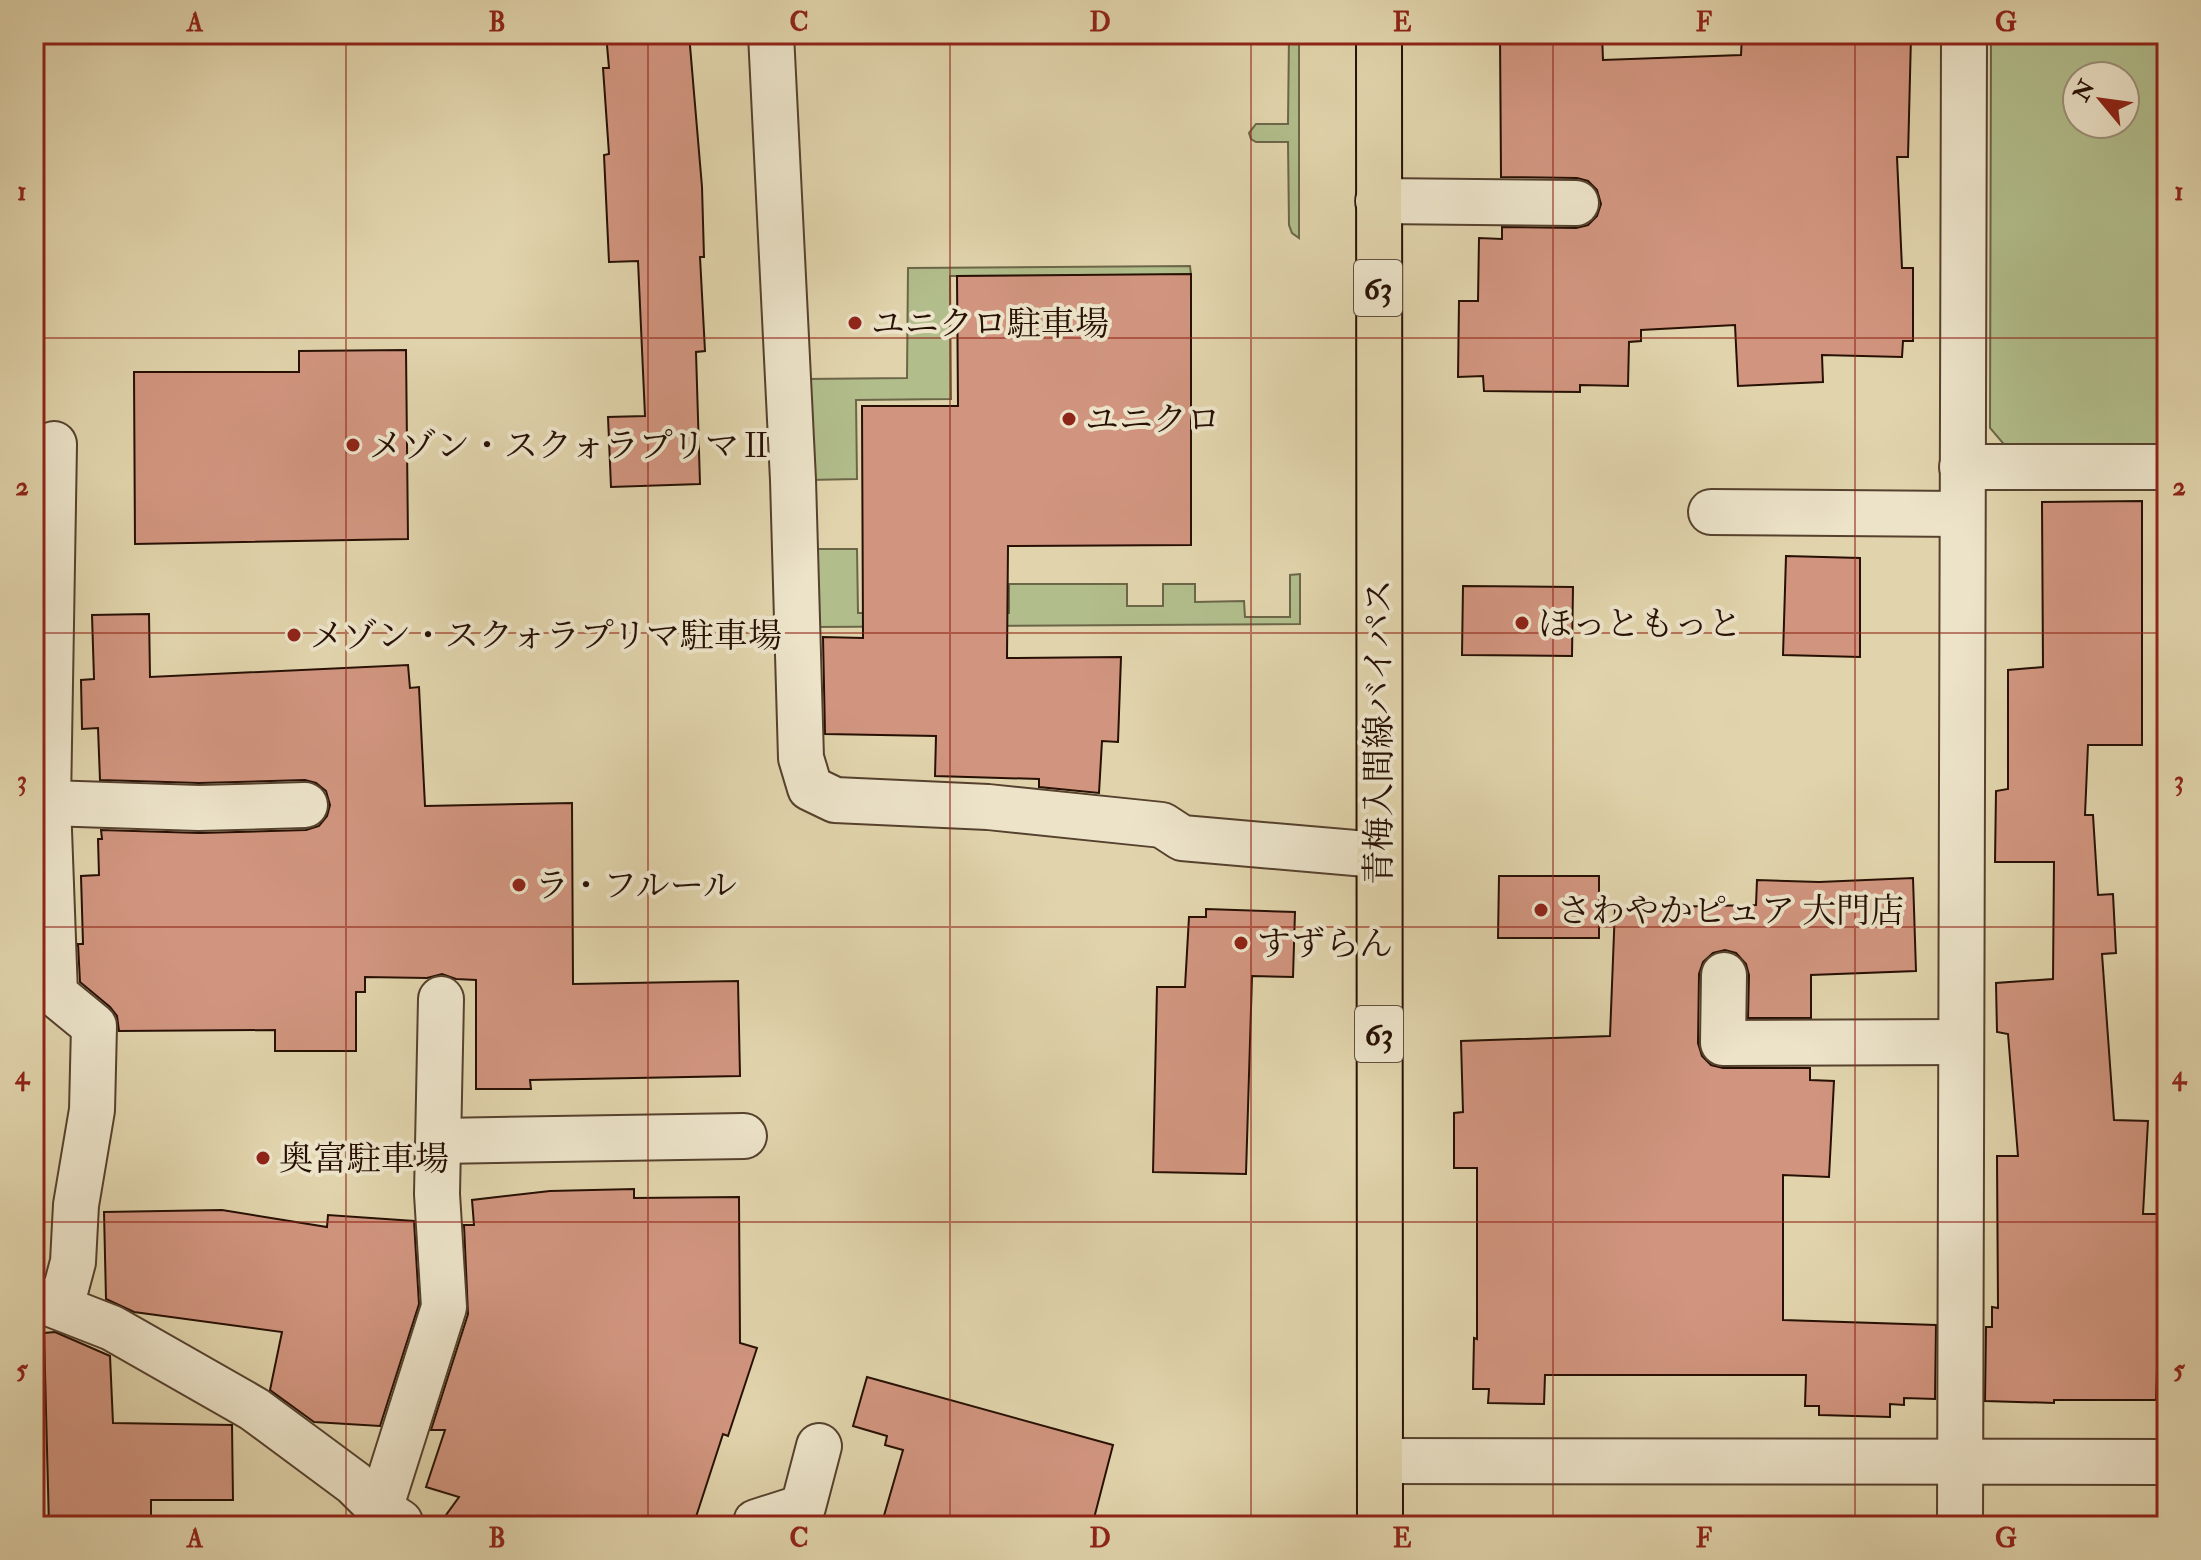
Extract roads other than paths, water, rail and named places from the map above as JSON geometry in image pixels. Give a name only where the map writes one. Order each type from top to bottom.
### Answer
[{"type":"main road","name":"青梅入間線バイパス","points":[[1379,34],[1380,1526]]},
{"type":"street","points":[[771,34],[792,465],[801,758],[810,788],[835,800],[988,807],[1162,825],[1182,838],[1378,855]]},
{"type":"street","points":[[1960,1526],[1964,34]]},
{"type":"street","points":[[1378,201],[1576,203]]},
{"type":"street","points":[[54,444],[44,542],[48,803],[44,995],[94,1026],[92,1110],[76,1205],[73,1262],[47,1302],[112,1328],[254,1409],[354,1483],[393,1517],[444,1307],[437,1194],[441,999]]},
{"type":"street","points":[[1962,467],[2167,467]]},
{"type":"street","points":[[1711,512],[1961,514]]},
{"type":"street","points":[[48,803],[199,808],[305,805]]},
{"type":"street","points":[[1724,975],[1723,1043],[1961,1042]]},
{"type":"street","points":[[439,1141],[744,1136]]},
{"type":"street","points":[[755,1526],[756,1522],[803,1507],[819,1446]]},
{"type":"street","points":[[1381,1461],[2167,1462]]},
{"type":"place","name":"ユニクロ駐車場","points":[[855,323]]},
{"type":"place","name":"ユニクロ","points":[[1069,419]]},
{"type":"place","name":"メゾン・スクォラプリマⅡ","points":[[353,445]]},
{"type":"place","name":"ほっともっと","points":[[1522,623]]},
{"type":"place","name":"メゾン・スクォラプリマ駐車場","points":[[294,635]]},
{"type":"place","name":"ラ・フルール","points":[[519,885]]},
{"type":"place","name":"さわやかピュア 大門店","points":[[1541,910]]},
{"type":"place","name":"すずらん","points":[[1241,943]]},
{"type":"place","name":"奥富駐車場","points":[[263,1158]]}]
